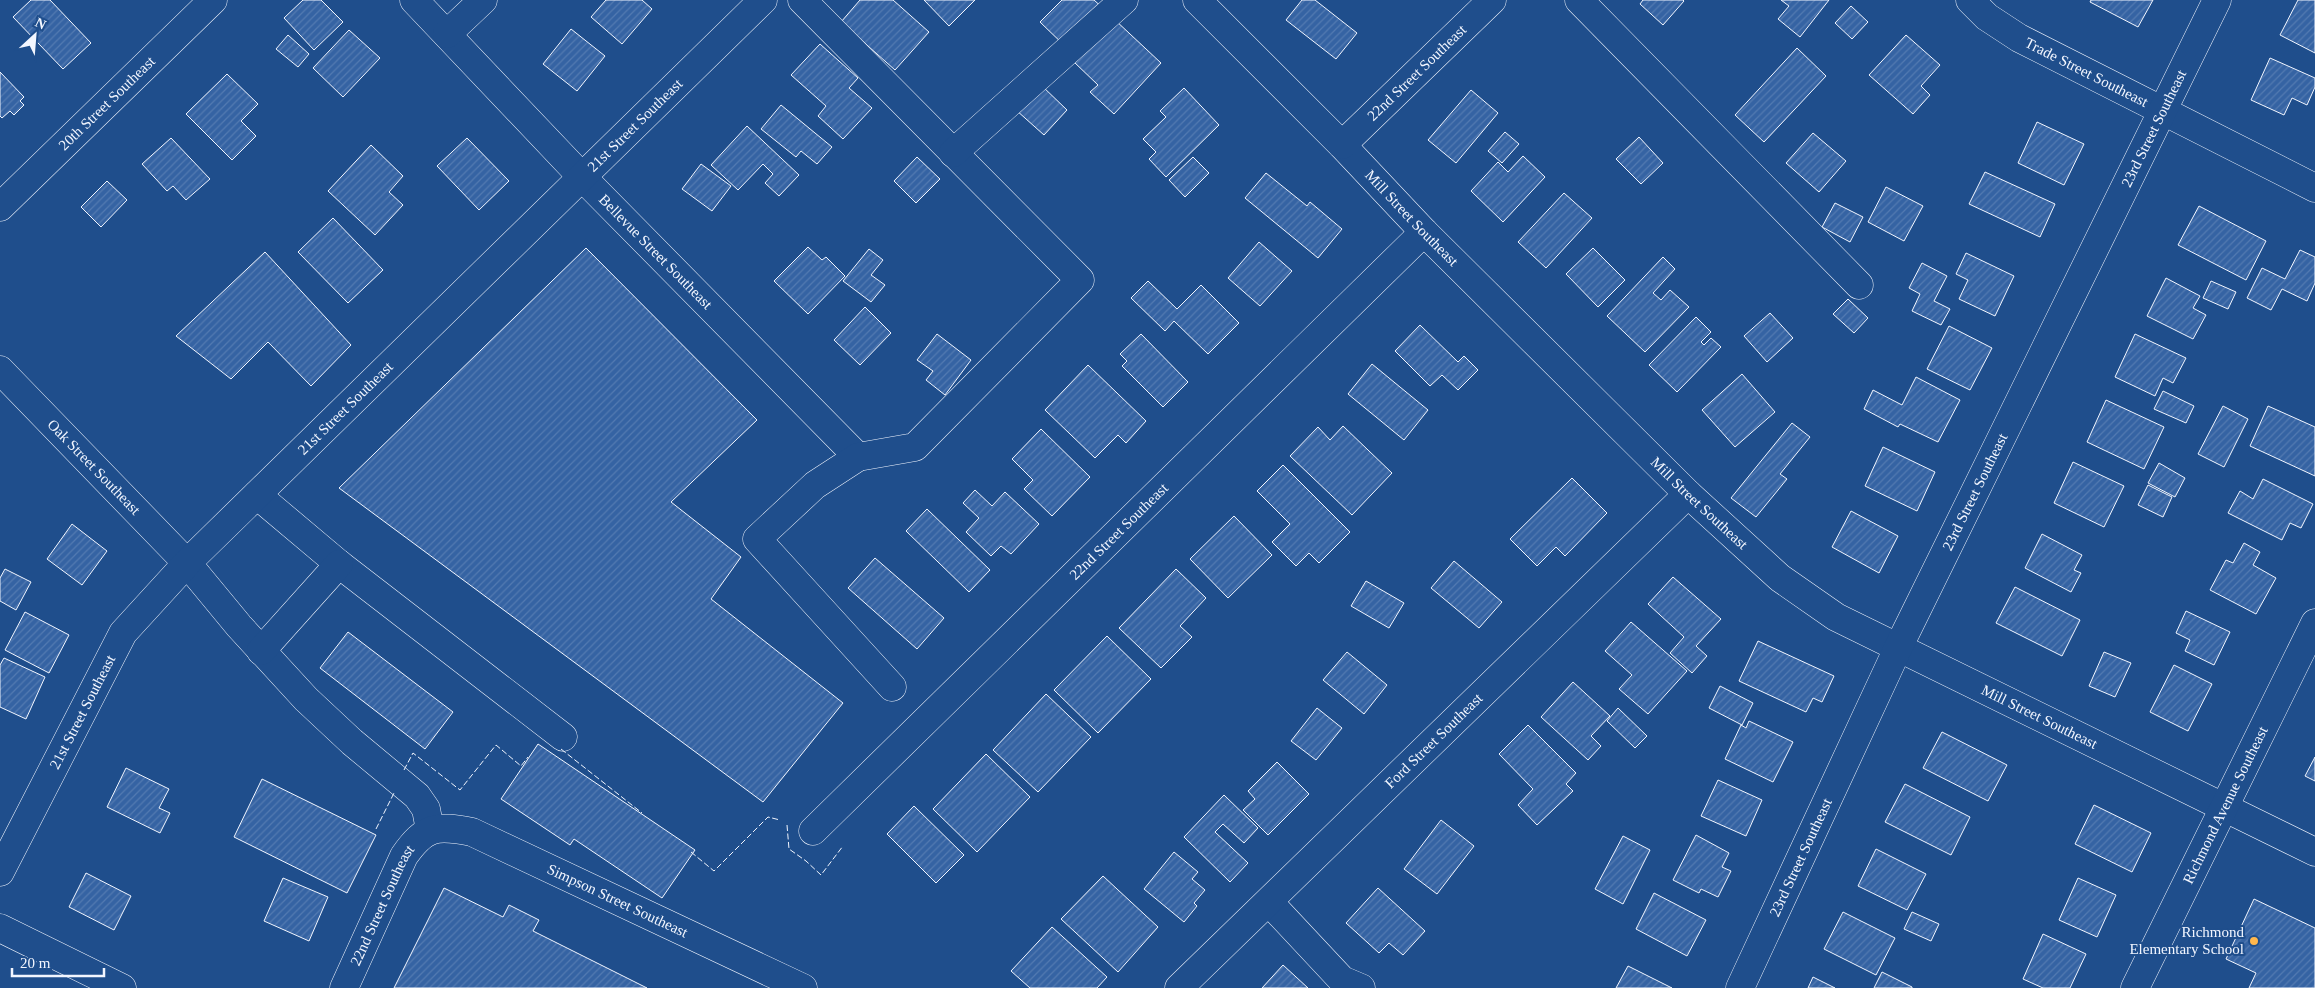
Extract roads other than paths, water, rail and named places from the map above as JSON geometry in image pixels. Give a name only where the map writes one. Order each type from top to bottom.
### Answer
[{"type":"street","name":"20th Street Southeast","points":[[0,207],[213,0]]},
{"type":"street","name":"Bellevue Street Southeast","points":[[414,0],[582,178],[858,457]]},
{"type":"street","points":[[447,34],[483,0]]},
{"type":"street","name":"21st Street Southeast","points":[[0,872],[123,632],[187,563],[763,0]]},
{"type":"street","points":[[802,0],[1080,280],[915,446],[858,457],[816,485],[757,539],[892,687]]},
{"type":"street","points":[[953,153],[1124,0]]},
{"type":"street","name":"Mill Street Southeast","points":[[1197,0],[1342,145],[1424,232],[1688,494],[1780,578],[1836,617],[1900,646],[2315,852]]},
{"type":"street","name":"22nd Street Southeast","points":[[1342,145],[1492,0]]},
{"type":"street","points":[[1579,0],[1859,285]]},
{"type":"street","name":"Trade Street Southeast","points":[[1970,0],[1987,17],[2019,38],[2315,188]]},
{"type":"street","name":"23rd Street Southeast","points":[[1740,988],[1900,646],[2217,0]]},
{"type":"street","name":"22nd Street Southeast","points":[[813,831],[1424,232]]},
{"type":"street","name":"Oak Street Southeast","points":[[0,370],[187,563],[261,651],[306,699],[352,742],[417,796],[426,808],[430,830]]},
{"type":"street","name":"Ford Street Southeast","points":[[1179,988],[1688,494]]},
{"type":"street","points":[[257,495],[339,564],[563,737]]},
{"type":"street","points":[[261,651],[339,564]]},
{"type":"street","name":"Richmond Avenue Southeast","points":[[2135,988],[2315,623]]},
{"type":"street","name":"Simpson Street Southeast","points":[[430,830],[450,827],[472,832],[803,988]]},
{"type":"street","name":"22nd Street Southeast","points":[[344,988],[404,856],[417,838],[430,830]]},
{"type":"street","points":[[1269,902],[1342,980],[1361,988]]},
{"type":"street","points":[[0,928],[122,988]]},
{"type":"place","name":"Richmond Elementary School","points":[[2254,941]]}]
